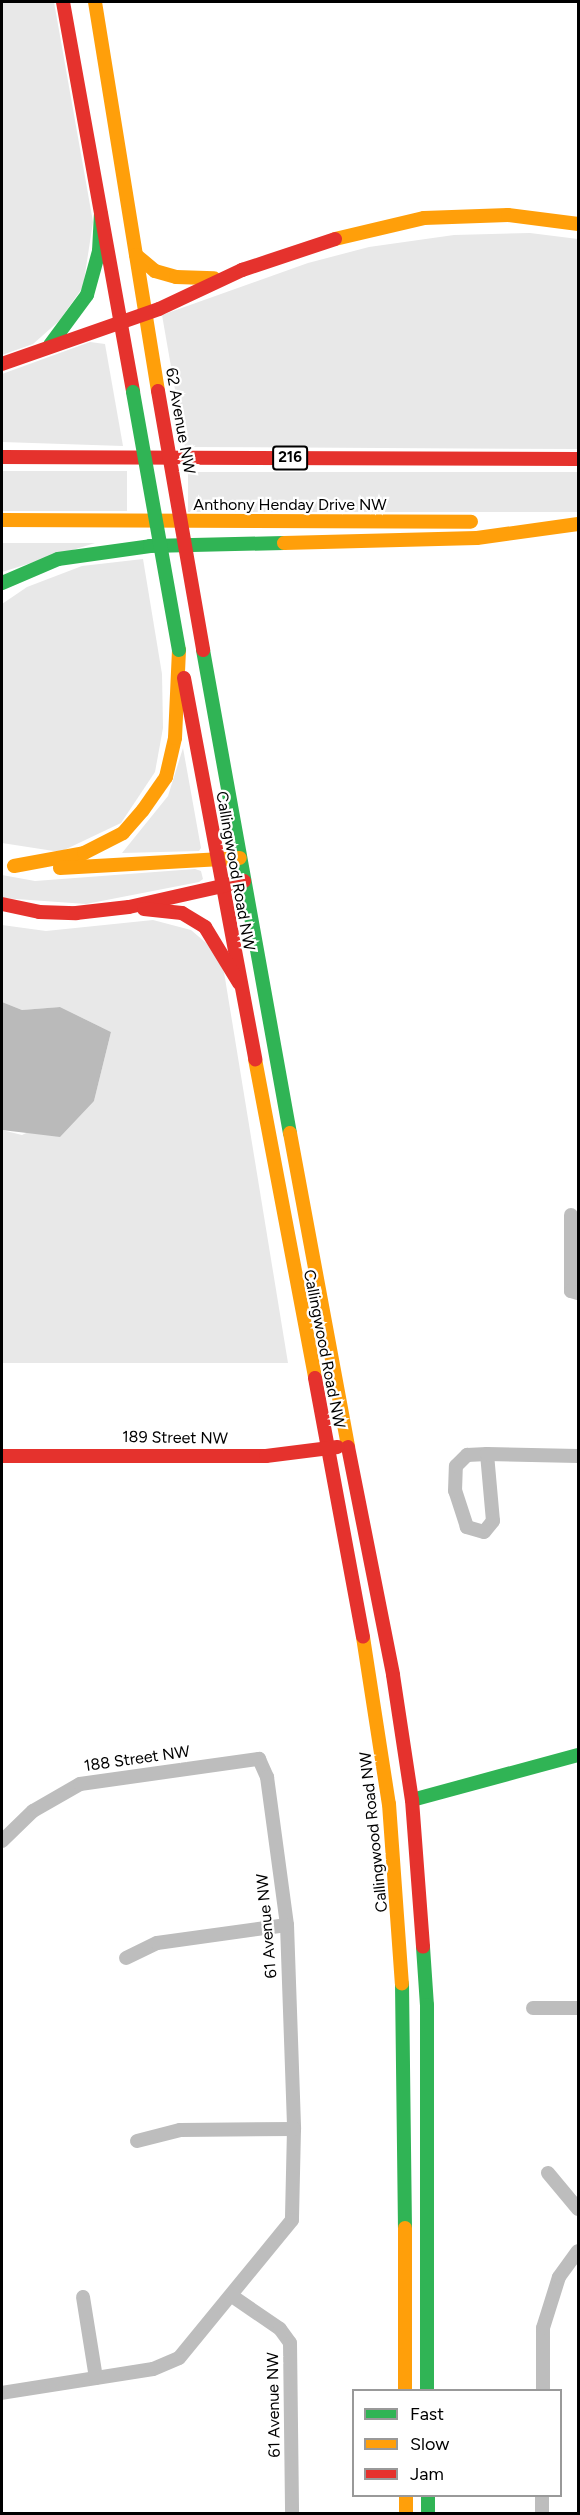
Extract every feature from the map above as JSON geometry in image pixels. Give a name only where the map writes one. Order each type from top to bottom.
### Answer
[{"type":"main road","points":[[63,2],[120,322]]},
{"type":"main road","name":"62 Avenue NW","points":[[95,2],[144,314],[244,881]]},
{"type":"main road","points":[[50,345],[87,295],[99,251],[101,214]]},
{"type":"main road","points":[[2,364],[50,345],[144,314],[223,278],[360,230],[424,218],[508,214],[579,224]]},
{"type":"main road","points":[[136,255],[155,272],[176,278],[223,278]]},
{"type":"main road","name":"Callingwood Road NW","points":[[120,322],[216,860],[370,1675],[389,1804],[405,2019],[405,2389]]},
{"type":"main road","name":"216","points":[[2,457],[579,459]]},
{"type":"main road","name":"Anthony Henday Drive NW","points":[[2,520],[579,523]]},
{"type":"main road","points":[[2,583],[58,559],[150,546],[477,538],[579,523]]},
{"type":"main road","points":[[8,864],[84,853],[123,833],[142,810],[166,777],[175,738],[179,650]]},
{"type":"main road","points":[[8,864],[83,869],[240,858]]},
{"type":"main road","points":[[2,904],[39,912],[76,913],[129,907],[244,881]]},
{"type":"main road","name":"Callingwood Road NW","points":[[244,881],[347,1445],[393,1675],[412,1800],[427,2005],[428,2389]]},
{"type":"main road","points":[[129,907],[182,913],[205,927],[239,982]]},
{"type":"main road","name":"189 Street NW","points":[[2,1456],[266,1456],[347,1445]]},
{"type":"main road","points":[[412,1800],[579,1755]]},
{"type":"main road","points":[[406,2497],[406,2514]]},
{"type":"main road","points":[[428,2497],[428,2514]]},
{"type":"street","points":[[571,1215],[571,1292],[579,1293]]},
{"type":"street","points":[[487,1454],[493,1521],[484,1532],[467,1527],[455,1491],[456,1466],[467,1455],[487,1454],[579,1456]]},
{"type":"street","name":"188 Street NW","points":[[2,1841],[33,1811],[80,1784],[259,1759]]},
{"type":"street","name":"61 Avenue NW","points":[[259,1759],[267,1777],[287,1925],[294,2129],[292,2220],[232,2296],[280,2329],[290,2343],[292,2514]]},
{"type":"street","points":[[389,1804],[412,1800]]},
{"type":"street","points":[[126,1958],[157,1942],[287,1925]]},
{"type":"street","points":[[532,2008],[579,2008]]},
{"type":"street","points":[[137,2141],[180,2130],[294,2129]]},
{"type":"street","points":[[548,2173],[579,2209]]},
{"type":"street","points":[[543,2389],[543,2328],[559,2277],[579,2251]]},
{"type":"street","points":[[2,2393],[153,2369],[179,2358],[232,2296]]},
{"type":"street","points":[[83,2297],[96,2378]]},
{"type":"street","points":[[542,2497],[542,2514]]},
{"type":"shaded area","points":[[2,2],[54,2],[93,222],[83,287],[59,321],[33,344],[2,355]]},
{"type":"shaded area","points":[[530,233],[578,239],[578,449],[185,447],[162,315],[308,263],[369,247],[454,235]]},
{"type":"shaded area","points":[[90,342],[105,344],[123,446],[2,442],[2,374]]},
{"type":"shaded area","points":[[2,471],[127,471],[127,511],[2,511]]},
{"type":"shaded area","points":[[188,472],[578,472],[578,512],[188,512]]},
{"type":"shaded area","points":[[2,543],[95,543],[2,572]]},
{"type":"shaded area","points":[[143,559],[162,674],[163,728],[155,772],[121,823],[60,852],[2,843],[2,604],[27,587],[82,566]]},
{"type":"shaded area","points":[[183,748],[201,848],[199,851],[122,853],[168,796]]},
{"type":"shaded area","points":[[195,869],[201,871],[203,879],[199,882],[86,904],[2,898],[2,875],[35,881]]},
{"type":"shaded area","points":[[153,920],[191,930],[212,948],[224,972],[288,1363],[2,1363],[2,1130],[22,1135],[94,1101],[111,1032],[60,1007],[22,1010],[2,1002],[2,925],[46,931]]},
{"type":"shaded area","points":[[2,1002],[22,1010],[60,1007],[111,1032],[94,1101],[60,1137],[2,1130]]},
{"type":"traffic: fast","points":[[50,345],[87,295],[99,251],[101,214]]},
{"type":"traffic: fast","points":[[133,392],[179,650]]},
{"type":"traffic: fast","points":[[2,583],[58,559],[150,546],[284,543]]},
{"type":"traffic: fast","points":[[203,650],[290,1133]]},
{"type":"traffic: fast","points":[[412,1800],[578,1755]]},
{"type":"traffic: fast","points":[[423,1947],[427,2005],[427,2389]]},
{"type":"traffic: fast","points":[[402,1984],[405,2228]]},
{"type":"traffic: fast","points":[[428,2497],[428,2514]]},
{"type":"traffic: slow","points":[[95,2],[158,391]]},
{"type":"traffic: slow","points":[[335,239],[424,218],[508,215],[578,224]]},
{"type":"traffic: slow","points":[[136,255],[155,271],[176,277],[214,278]]},
{"type":"traffic: slow","points":[[2,520],[471,522]]},
{"type":"traffic: slow","points":[[284,543],[477,538],[578,524]]},
{"type":"traffic: slow","points":[[14,866],[84,853],[123,833],[143,810],[166,777],[175,738],[179,650]]},
{"type":"traffic: slow","points":[[60,868],[240,858]]},
{"type":"traffic: slow","points":[[255,1059],[315,1378]]},
{"type":"traffic: slow","points":[[290,1133],[348,1447]]},
{"type":"traffic: slow","points":[[363,1637],[389,1804],[402,1984]]},
{"type":"traffic: slow","points":[[405,2228],[405,2389]]},
{"type":"traffic: slow","points":[[406,2497],[406,2514]]},
{"type":"traffic: jam","points":[[63,2],[133,392]]},
{"type":"traffic: jam","points":[[2,364],[159,309],[242,270],[335,239]]},
{"type":"traffic: jam","points":[[158,391],[203,650]]},
{"type":"traffic: jam","points":[[2,457],[578,459]]},
{"type":"traffic: jam","points":[[184,678],[255,1059]]},
{"type":"traffic: jam","points":[[2,904],[39,912],[76,913],[129,907],[244,881]]},
{"type":"traffic: jam","points":[[144,909],[182,913],[205,927],[239,983]]},
{"type":"traffic: jam","points":[[315,1378],[363,1637]]},
{"type":"traffic: jam","points":[[2,1456],[266,1456],[337,1447]]},
{"type":"traffic: jam","points":[[348,1447],[393,1675],[412,1800],[423,1947]]}]
